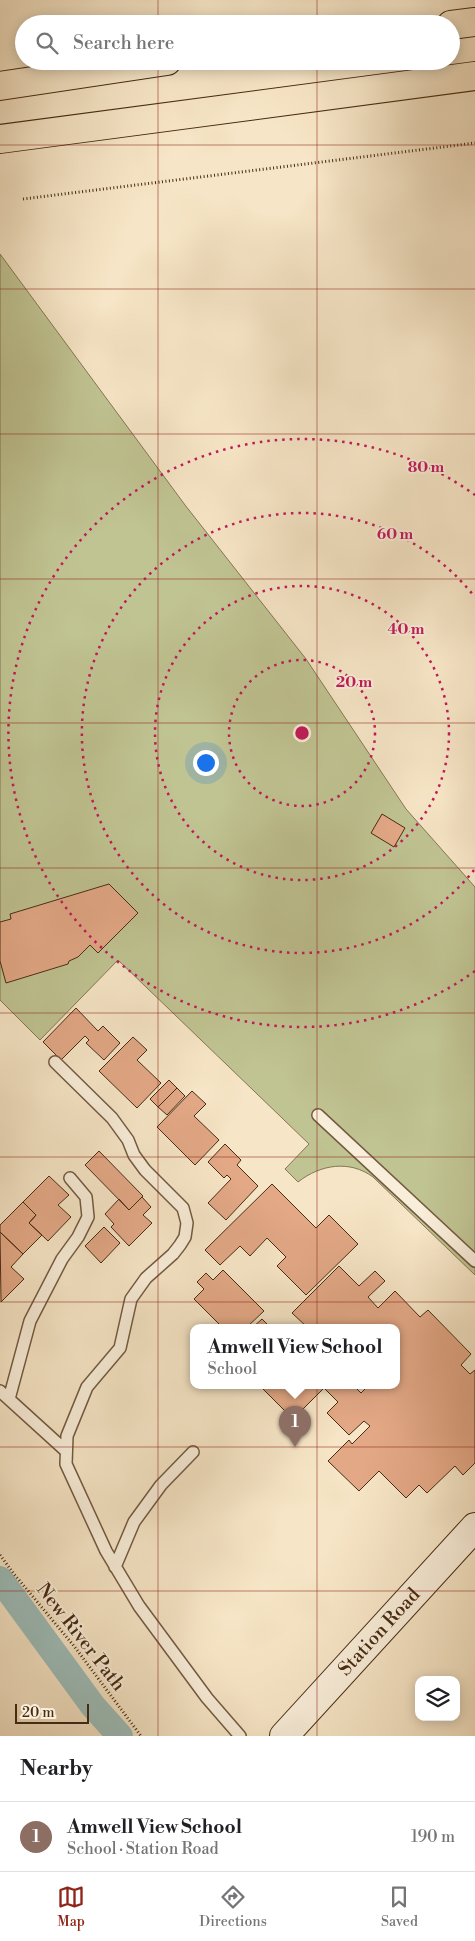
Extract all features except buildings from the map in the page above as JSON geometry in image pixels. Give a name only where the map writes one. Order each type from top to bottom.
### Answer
[{"type":"highway","points":[[460,24],[475,22]]},
{"type":"highway","points":[[0,86],[107,70]]},
{"type":"highway","points":[[0,139],[475,76]]},
{"type":"main road","name":"Station Road","points":[[284,1736],[475,1527]]},
{"type":"lane","points":[[54,1062],[112,1118],[128,1140],[134,1155],[145,1170],[182,1208],[187,1223],[185,1237],[180,1245],[173,1254],[146,1278],[131,1299],[120,1348],[87,1387],[67,1436],[66,1464],[106,1551],[138,1606],[207,1698],[240,1736]]},
{"type":"lane","points":[[318,1115],[475,1262]]},
{"type":"lane","points":[[66,1451],[4,1395],[30,1321],[62,1258],[78,1237],[88,1217],[86,1197],[70,1178]]},
{"type":"lane","points":[[115,1567],[134,1522],[161,1485],[193,1452]]},
{"type":"path","points":[[22,199],[475,143]]},
{"type":"path","name":"New River Path","points":[[0,1555],[74,1646],[142,1736]]},
{"type":"green space","points":[[0,254],[185,505],[306,659],[406,809],[475,887],[475,1275],[373,1177],[364,1172],[355,1168],[336,1166],[316,1171],[298,1182],[285,1169],[309,1144],[118,960],[40,1040],[0,1000]]},
{"type":"waterway","points":[[0,1579],[93,1706],[120,1736]]},
{"type":"place","name":"Amwell View School","points":[[295,1447]]}]
